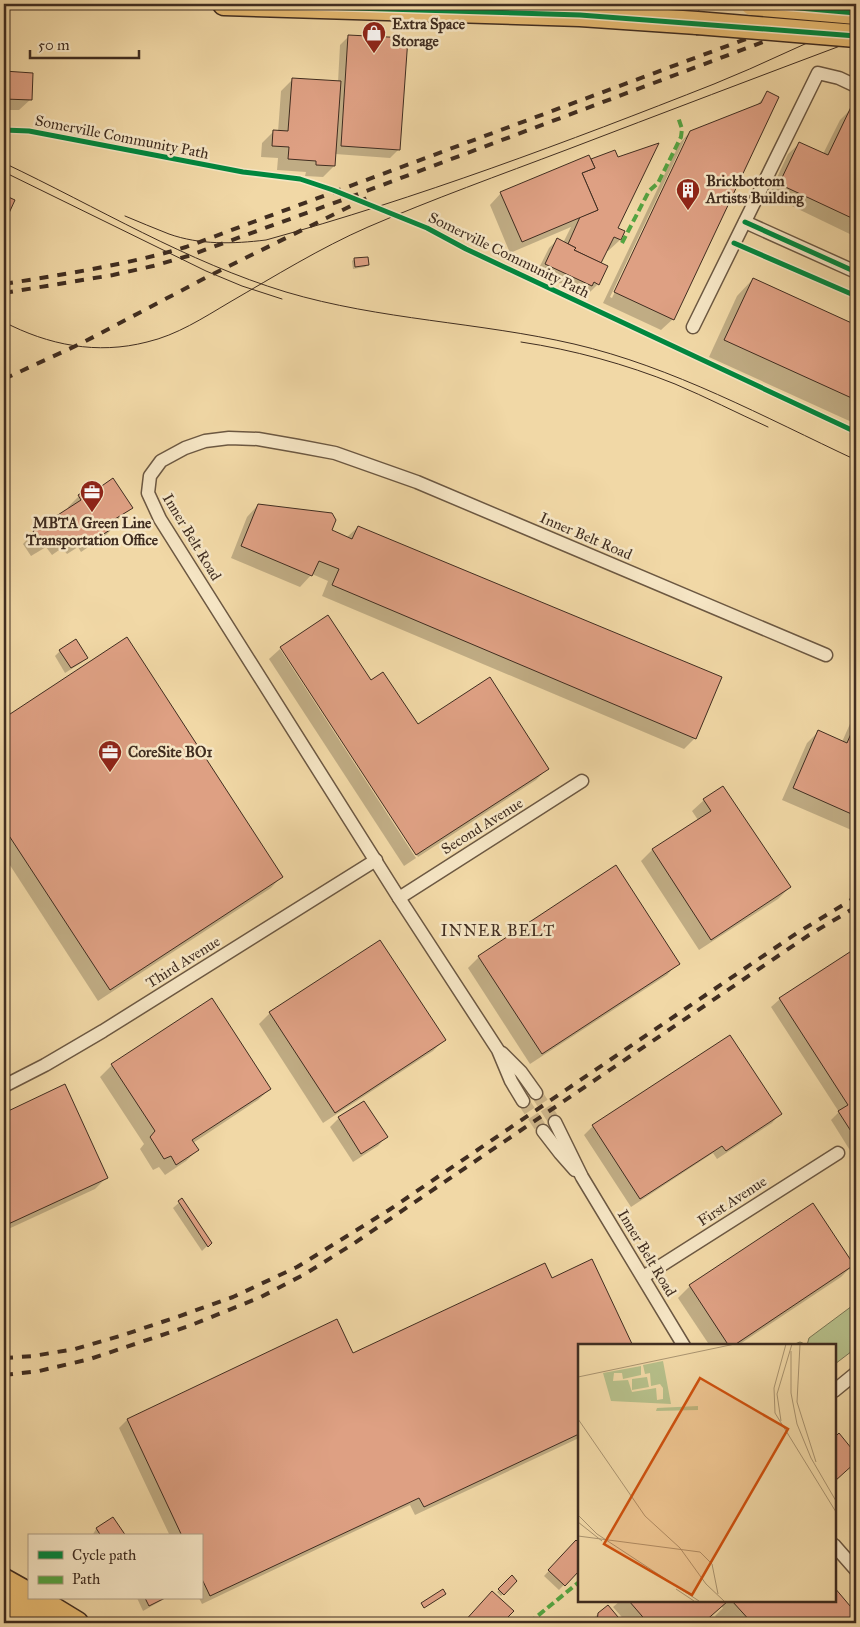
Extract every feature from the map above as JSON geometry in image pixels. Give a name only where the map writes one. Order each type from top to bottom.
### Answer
[{"type":"highway","points":[[224,4],[553,14],[856,36]]},
{"type":"highway","points":[[752,4],[856,13]]},
{"type":"highway","points":[[4,1580],[28,1593]]},
{"type":"highway","points":[[39,1600],[76,1623]]},
{"type":"highway","points":[[4,1602],[38,1623]]},
{"type":"street","points":[[693,327],[818,73],[834,76],[856,86]]},
{"type":"street","points":[[745,222],[856,272]]},
{"type":"street","name":"Inner Belt Road","points":[[524,1101],[511,1081],[498,1050],[399,898],[160,519],[148,492],[150,476],[161,461],[185,448],[205,441],[229,438],[266,440],[344,456],[447,495],[826,655]]},
{"type":"street","name":"Second Avenue","points":[[399,898],[582,781]]},
{"type":"street","name":"Third Avenue","points":[[4,1086],[104,1031],[376,860]]},
{"type":"street","name":"Inner Belt Road","points":[[498,1050],[521,1072],[536,1093]]},
{"type":"street","name":"Inner Belt Road","points":[[555,1122],[582,1177],[683,1344]]},
{"type":"street","name":"Inner Belt Road","points":[[542,1131],[560,1154],[582,1177]]},
{"type":"street","name":"First Avenue","points":[[643,1277],[838,1153]]},
{"type":"street","points":[[835,1390],[856,1373]]},
{"type":"street","points":[[835,1546],[856,1570]]},
{"type":"green space","points":[[856,1303],[856,1348],[835,1364],[835,1344],[807,1344],[809,1338]]},
{"type":"building","points":[[348,35],[408,38],[400,150],[341,146]]},
{"type":"building","points":[[4,71],[33,73],[32,100],[4,99]]},
{"type":"building","points":[[292,78],[341,81],[335,166],[316,165],[316,161],[288,159],[289,147],[272,146],[273,130],[288,131]]},
{"type":"building","name":"Brickbottom Artists Building","points":[[767,91],[779,97],[674,320],[614,292],[690,131],[761,103]]},
{"type":"building","points":[[851,107],[856,110],[856,220],[779,184],[799,142],[828,155]]},
{"type":"building","points":[[659,143],[618,228],[625,231],[621,240],[614,237],[601,263],[574,250],[576,248],[568,244],[580,217],[598,210],[582,173],[595,168],[591,159],[615,150],[618,157]]},
{"type":"building","points":[[589,155],[595,168],[582,173],[598,210],[522,242],[500,192]]},
{"type":"building","points":[[4,195],[15,200],[4,224]]},
{"type":"building","points":[[557,238],[576,248],[574,250],[608,266],[599,285],[594,282],[592,286],[545,264]]},
{"type":"building","points":[[368,257],[369,265],[355,267],[354,258]]},
{"type":"building","points":[[753,278],[856,325],[856,400],[724,340]]},
{"type":"building","name":"MBTA Green Line Transportation Office","points":[[113,478],[133,508],[115,519],[119,524],[93,541],[90,536],[79,544],[74,537],[63,544],[58,536],[43,546],[33,531],[81,500],[78,495],[93,485],[96,490]]},
{"type":"building","points":[[258,504],[332,513],[336,520],[332,530],[352,539],[358,526],[722,677],[696,739],[332,585],[339,569],[319,561],[312,576],[241,546]]},
{"type":"building","points":[[328,615],[371,680],[383,672],[418,724],[490,677],[549,769],[416,855],[280,647]]},
{"type":"building","name":"CoreSite BO1","points":[[127,637],[283,877],[110,990],[4,828],[4,718]]},
{"type":"building","points":[[76,639],[88,658],[71,668],[59,650]]},
{"type":"building","points":[[856,722],[856,816],[793,788],[818,730],[847,743]]},
{"type":"building","points":[[723,786],[791,887],[711,940],[652,849],[711,811],[703,799]]},
{"type":"building","points":[[616,865],[680,964],[542,1054],[478,956]]},
{"type":"building","points":[[380,940],[446,1040],[335,1113],[269,1012]]},
{"type":"building","points":[[856,948],[856,1139],[838,1111],[848,1105],[779,998]]},
{"type":"building","points":[[212,998],[271,1089],[192,1140],[199,1150],[176,1165],[171,1156],[164,1159],[150,1137],[155,1131],[111,1064]]},
{"type":"building","points":[[730,1035],[782,1114],[726,1151],[722,1146],[640,1199],[592,1125]]},
{"type":"building","points":[[65,1084],[108,1178],[4,1226],[4,1113]]},
{"type":"building","points":[[364,1101],[388,1137],[361,1154],[338,1117]]},
{"type":"building","points":[[182,1198],[212,1243],[208,1247],[178,1201]]},
{"type":"building","points":[[813,1203],[854,1265],[736,1344],[728,1344],[689,1285]]},
{"type":"building","points":[[592,1259],[632,1344],[578,1344],[578,1434],[424,1507],[419,1498],[210,1596],[202,1579],[202,1534],[181,1534],[127,1419],[337,1319],[353,1353],[545,1263],[552,1278]]},
{"type":"building","points":[[839,1433],[856,1454],[856,1462],[835,1481],[835,1437]]},
{"type":"building","points":[[113,1517],[125,1534],[100,1534],[96,1528]]},
{"type":"building","points":[[576,1540],[578,1542],[578,1572],[565,1586],[548,1570]]},
{"type":"building","points":[[512,1575],[517,1581],[504,1595],[498,1589]]},
{"type":"building","points":[[835,1588],[856,1613],[856,1623],[752,1623],[733,1602],[835,1602]]},
{"type":"building","points":[[443,1589],[446,1594],[424,1608],[421,1603]]},
{"type":"building","points":[[492,1591],[514,1611],[502,1623],[463,1623]]},
{"type":"building","points":[[146,1600],[161,1600],[149,1606]]},
{"type":"building","points":[[630,1602],[727,1602],[703,1623],[648,1623]]},
{"type":"building","points":[[608,1605],[623,1623],[597,1623],[598,1613]]},
{"type":"tunnel","points":[[536,1093],[555,1122]]},
{"type":"tunnel","points":[[523,1101],[543,1131]]},
{"type":"tram line","points":[[125,216],[181,238],[229,243],[266,240],[379,206],[548,148],[714,84],[856,22]]},
{"type":"tram line","points":[[4,322],[38,337],[73,346],[110,348],[158,339],[190,325],[315,253],[368,227],[467,187],[856,40]]},
{"type":"tram line","points":[[4,163],[178,250],[249,280],[286,292],[357,309],[538,337],[611,354],[718,394],[856,460]]},
{"type":"tram line","points":[[4,172],[206,271],[242,286],[282,299]]},
{"type":"tram line","points":[[521,342],[599,358],[637,370],[687,389],[768,427]]},
{"type":"railway","points":[[801,14],[817,4]]},
{"type":"railway","points":[[4,284],[118,264],[186,247],[840,4]]},
{"type":"railway","points":[[4,293],[113,275],[188,256],[856,7]]},
{"type":"railway","points":[[4,379],[82,343],[209,276],[373,195]]},
{"type":"railway","points":[[4,1358],[33,1356],[75,1349],[120,1336],[233,1297],[297,1267],[389,1210],[797,933],[856,897]]},
{"type":"railway","points":[[4,1375],[39,1371],[90,1359],[189,1326],[261,1297],[305,1274],[353,1244],[809,935],[856,907]]},
{"type":"railway","points":[[4,1608],[11,1623]]},
{"type":"marked path","points":[[622,243],[649,191],[658,183],[681,137],[682,129],[678,117]]},
{"type":"marked path","points":[[529,1623],[578,1583]]},
{"type":"cycle path","points":[[224,4],[580,15],[856,36]]},
{"type":"cycle path","points":[[752,4],[856,13]]},
{"type":"cycle path","name":"Somerville Community Path","points":[[4,130],[29,131],[243,172],[300,179],[333,190],[427,228],[466,249],[856,432]]},
{"type":"cycle path","points":[[745,222],[856,272]]},
{"type":"cycle path","points":[[734,243],[856,296]]},
{"type":"place","name":"Extra Space Storage","points":[[374,54]]},
{"type":"place","name":"Brickbottom Artists Building","points":[[688,211]]},
{"type":"place","name":"MBTA Green Line Transportation Office","points":[[92,513]]},
{"type":"place","name":"CoreSite BO1","points":[[110,773]]},
{"type":"district","name":"INNER BELT","points":[[498,930]]}]
